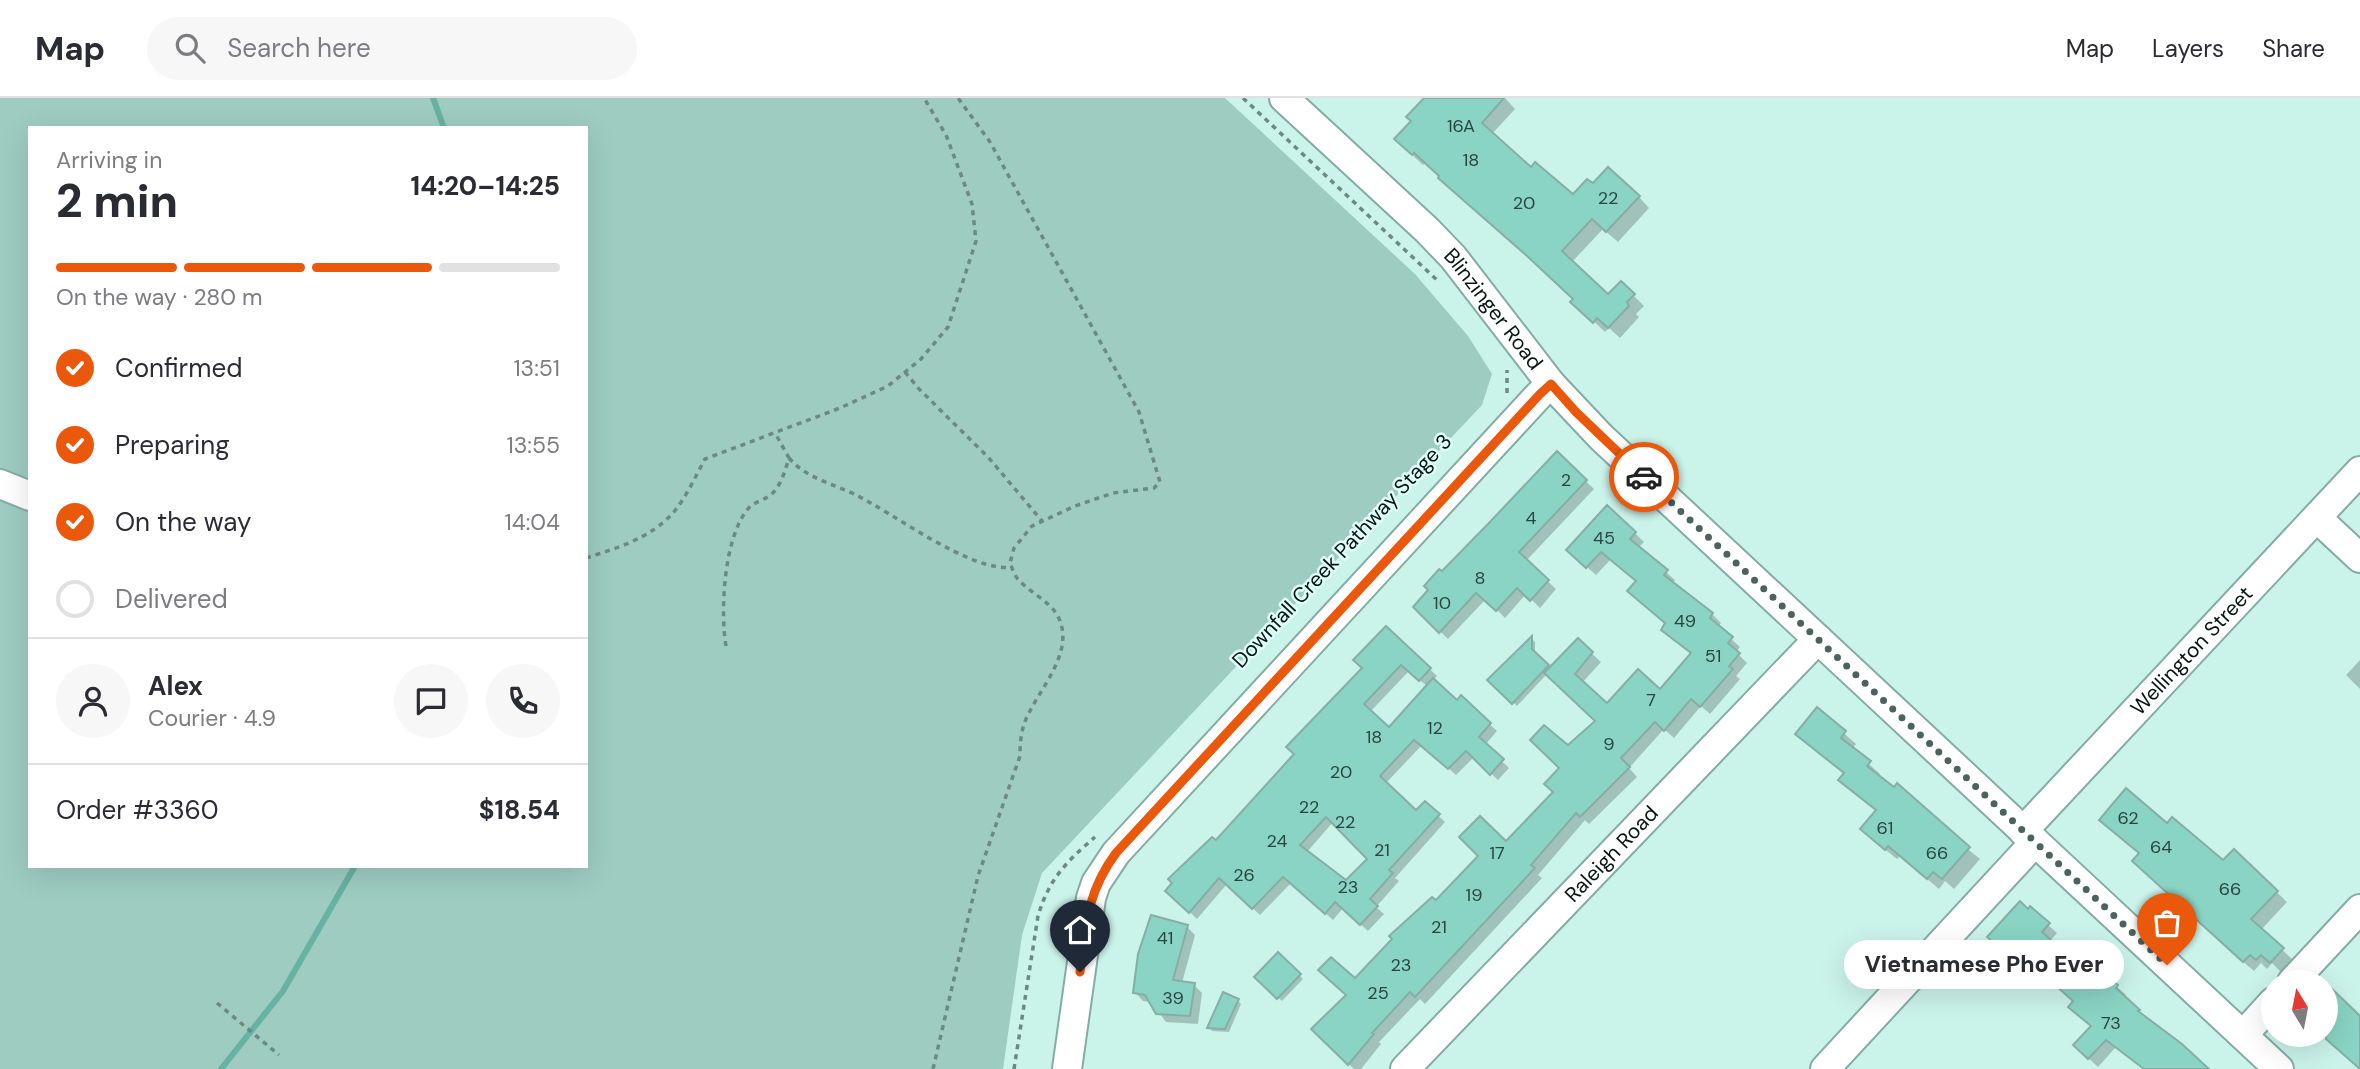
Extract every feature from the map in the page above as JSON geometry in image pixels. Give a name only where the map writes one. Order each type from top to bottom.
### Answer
[{"type":"street","name":"Blinzinger Road","points":[[1284,98],[1453,257],[1551,384],[1601,436],[2279,1069]]},
{"type":"street","points":[[1067,1069],[1086,923],[1096,883],[1116,853],[1551,384]]},
{"type":"street","name":"Wellington Street","points":[[1825,1069],[2029,837],[2360,471]]},
{"type":"street","points":[[0,484],[28,495]]},
{"type":"street","points":[[2317,518],[2360,558]]},
{"type":"street","name":"Raleigh Road","points":[[1405,1069],[1818,639]]},
{"type":"street","points":[[2303,970],[2360,909]]},
{"type":"street","points":[[2243,1035],[2261,1015]]},
{"type":"path","points":[[588,557],[625,546],[666,520],[705,459],[839,408],[888,386],[921,359],[948,327],[976,241],[972,204],[947,135],[924,98]]},
{"type":"path","points":[[933,1069],[978,876],[1020,756],[1021,735],[1026,720],[1059,657],[1063,641],[1061,624],[1053,608],[1017,578],[1010,563],[1014,548],[1032,526],[1075,506],[1114,494],[1154,488],[1160,482],[1139,412],[990,142],[958,98]]},
{"type":"path","points":[[1243,98],[1443,286]]},
{"type":"path","points":[[1503,362],[1509,375],[1507,394]]},
{"type":"path","points":[[905,372],[988,457],[1042,521]]},
{"type":"path","points":[[775,433],[799,470],[854,494],[933,540],[980,563],[1002,569],[1012,567]]},
{"type":"path","points":[[726,646],[723,627],[727,564],[732,539],[747,510],[757,501],[771,495],[780,483],[789,458]]},
{"type":"path","points":[[1014,1069],[1038,916],[1043,900],[1051,881],[1096,837]]},
{"type":"path","points":[[217,1003],[279,1055]]},
{"type":"green space","points":[[0,98],[1225,98],[1415,274],[1468,336],[1492,374],[1482,405],[1042,873],[1022,935],[1003,1069],[0,1069]]},
{"type":"building","points":[[1424,98],[1504,98],[1482,123],[1531,167],[1535,162],[1573,194],[1587,179],[1593,183],[1608,167],[1640,196],[1606,232],[1592,219],[1562,251],[1608,294],[1621,281],[1635,294],[1627,302],[1629,306],[1608,328],[1597,318],[1593,323],[1570,302],[1573,299],[1527,256],[1438,178],[1439,176],[1414,153],[1412,155],[1394,139],[1411,121],[1406,117]]},
{"type":"building","points":[[1557,451],[1587,480],[1519,552],[1549,580],[1530,601],[1517,588],[1496,611],[1476,593],[1439,633],[1413,607],[1428,590],[1424,586],[1439,569],[1442,571]]},
{"type":"building","points":[[1607,505],[1636,532],[1630,539],[1668,570],[1664,575],[1713,613],[1710,618],[1733,637],[1728,643],[1740,653],[1729,666],[1733,669],[1700,707],[1691,699],[1664,731],[1655,722],[1621,758],[1630,767],[1580,817],[1576,813],[1531,865],[1535,868],[1415,997],[1410,992],[1372,1033],[1374,1034],[1348,1065],[1311,1029],[1346,995],[1318,970],[1331,957],[1355,978],[1392,939],[1389,936],[1432,897],[1436,900],[1478,856],[1459,837],[1480,816],[1506,841],[1553,792],[1544,784],[1559,768],[1530,740],[1544,725],[1568,745],[1595,721],[1544,673],[1578,638],[1593,652],[1575,674],[1607,703],[1638,669],[1660,689],[1691,653],[1661,630],[1665,623],[1627,591],[1636,581],[1601,552],[1586,568],[1566,550]]},
{"type":"building","points":[[1386,626],[1431,668],[1419,681],[1401,665],[1364,704],[1389,727],[1433,678],[1457,700],[1461,695],[1491,723],[1479,737],[1504,759],[1490,775],[1466,751],[1448,769],[1414,740],[1380,776],[1416,810],[1425,801],[1440,814],[1389,870],[1393,873],[1370,899],[1378,906],[1360,925],[1335,902],[1325,914],[1283,877],[1252,909],[1219,878],[1189,913],[1165,891],[1172,883],[1168,879],[1212,837],[1216,840],[1294,754],[1286,747],[1362,668],[1353,660]],"holes":[[[1326,817],[1367,859],[1346,880],[1300,845]]]},
{"type":"building","points":[[1532,636],[1532,649],[1549,665],[1512,704],[1487,680]]},
{"type":"building","points":[[1817,707],[1846,731],[1841,738],[1871,761],[1867,766],[1894,787],[1897,783],[1970,847],[1942,879],[1933,872],[1927,879],[1888,846],[1885,850],[1860,829],[1876,810],[1838,780],[1844,773],[1795,734]]},
{"type":"building","points":[[2126,788],[2167,823],[2172,817],[2223,860],[2234,849],[2278,891],[2251,919],[2284,948],[2270,963],[2261,955],[2256,960],[2250,955],[2243,962],[2132,861],[2139,853],[2099,820]]},
{"type":"building","points":[[2020,901],[2050,923],[2042,932],[2070,957],[2077,950],[2118,985],[2116,988],[2140,1010],[2138,1011],[2182,1044],[2209,1069],[2144,1069],[2106,1040],[2088,1059],[2073,1045],[2091,1026],[2068,1007],[2073,1001],[2019,957],[2010,967],[1988,947],[1993,942],[1987,937]]},
{"type":"building","points":[[1151,915],[1188,925],[1173,980],[1195,983],[1190,1016],[1156,1014],[1145,995],[1133,993],[1138,954]]},
{"type":"building","points":[[1278,952],[1301,974],[1277,999],[1254,977]]},
{"type":"building","points":[[1223,992],[1239,999],[1225,1029],[1207,1028]]},
{"type":"building","points":[[2338,995],[2360,1016],[2360,1069],[2335,1047],[2338,1047]]},
{"type":"waterway","points":[[433,98],[443,126]]},
{"type":"waterway","points":[[221,1069],[283,991],[354,868]]},
{"type":"way so far","points":[[1644,477],[2167,965]]},
{"type":"place","name":"Vietnamese Pho Ever","points":[[2167,965]]},
{"type":"route","points":[[1080,972],[1091,898],[1096,883],[1116,853],[1551,384],[1576,412],[1644,477]]}]
